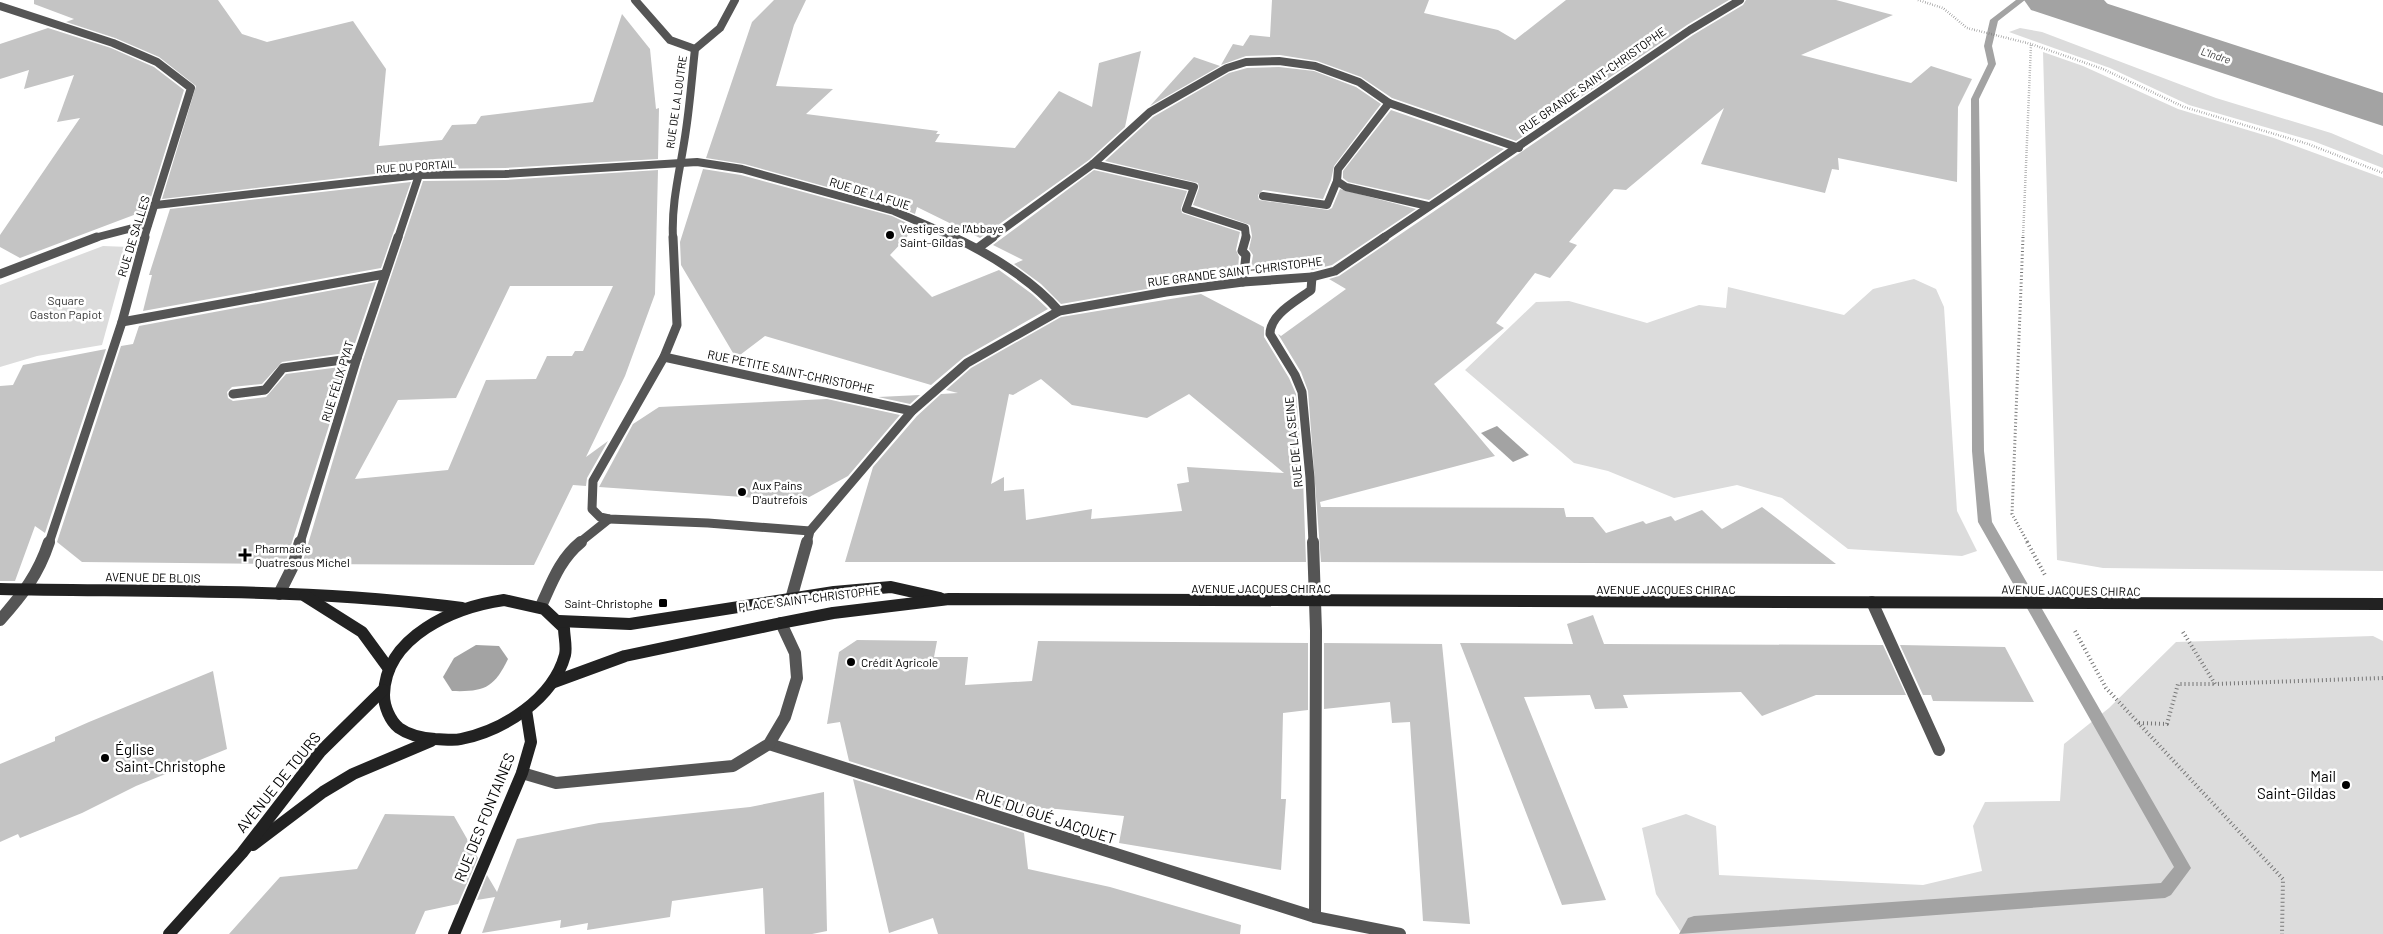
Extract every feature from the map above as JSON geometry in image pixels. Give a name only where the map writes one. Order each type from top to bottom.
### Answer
[{"type":"main road","name":"PLACE SAINT-CHRISTOPHE","points":[[559,621],[630,624],[834,592],[891,587],[949,599]]},
{"type":"main road","name":"AVENUE DE BLOIS","points":[[0,589],[304,595],[401,600],[462,608]]},
{"type":"main road","points":[[304,595],[362,632],[389,669]]},
{"type":"main road","name":"AVENUE JACQUES CHIRAC","points":[[949,599],[1315,602],[2383,604]]},
{"type":"main road","name":"PLACE SAINT-CHRISTOPHE","points":[[554,682],[625,656],[781,623],[834,613],[949,599]]},
{"type":"main road","name":"PLACE SAINT-CHRISTOPHE","points":[[524,601],[541,606],[559,621],[566,639],[564,660],[554,682],[526,710],[504,724],[480,734],[455,740],[431,740],[409,735],[393,724],[384,708],[383,690],[389,669],[402,650],[419,633],[462,608],[484,602],[524,601]]},
{"type":"main road","name":"AVENUE DE TOURS","points":[[169,934],[242,853],[320,752],[383,690]]},
{"type":"main road","name":"RUE DES FONTAINES","points":[[454,934],[502,816],[522,773],[531,742],[526,710]]},
{"type":"main road","name":"AVENUE DE TOURS","points":[[242,853],[323,792],[353,774],[431,740]]},
{"type":"street","points":[[635,0],[670,40],[695,49]]},
{"type":"street","name":"RUE DE LA LOUTRE","points":[[679,162],[686,132],[695,49],[719,30],[729,17],[735,0]]},
{"type":"street","name":"RUE GRANDE SAINT-CHRISTOPHE","points":[[791,599],[810,531],[912,411],[967,363],[1058,311],[1166,292],[1243,282],[1312,277],[1335,271],[1428,206],[1519,148],[1690,30],[1740,0]]},
{"type":"street","name":"RUE DE SALLES","points":[[0,6],[113,44],[156,62],[191,88],[156,205],[148,224],[122,322],[43,561],[28,589]]},
{"type":"street","points":[[978,248],[1093,164],[1150,112],[1228,68],[1246,62],[1280,61],[1315,66],[1359,82],[1389,102],[1519,148]]},
{"type":"street","points":[[1264,196],[1327,205],[1337,181],[1338,169],[1389,102]]},
{"type":"street","points":[[679,162],[672,216],[677,325],[664,357],[593,481],[592,509],[600,517],[609,520],[708,523],[810,531]]},
{"type":"street","name":"RUE DU PORTAIL","points":[[156,205],[419,175],[505,174],[679,162]]},
{"type":"street","name":"RUE DE LA FUIE","points":[[679,162],[696,162],[742,169],[894,211],[978,248],[1047,297],[1058,311]]},
{"type":"street","points":[[1093,164],[1194,187],[1186,209],[1245,228],[1248,234],[1242,251],[1246,255],[1243,282]]},
{"type":"street","name":"RUE FÉLIX PYAT","points":[[278,594],[293,566],[357,358],[419,175]]},
{"type":"street","points":[[1337,181],[1346,187],[1428,206]]},
{"type":"street","points":[[0,274],[96,237],[148,224]]},
{"type":"street","points":[[122,322],[301,291],[329,283],[385,274]]},
{"type":"street","name":"RUE DE LA SEINE","points":[[1312,277],[1311,290],[1275,318],[1270,326],[1270,334],[1295,374],[1302,392],[1310,478],[1315,602]]},
{"type":"street","name":"RUE PETITE SAINT-CHRISTOPHE","points":[[664,357],[912,411]]},
{"type":"street","points":[[233,394],[265,390],[283,368],[357,358]]},
{"type":"street","points":[[541,606],[558,568],[572,550],[609,520]]},
{"type":"street","points":[[0,620],[28,589]]},
{"type":"street","points":[[1315,602],[1315,917]]},
{"type":"street","points":[[1872,602],[1939,750]]},
{"type":"street","name":"PLACE SAINT-CHRISTOPHE","points":[[522,773],[556,783],[733,766],[769,744],[785,717],[797,678],[795,653],[781,623]]},
{"type":"street","name":"RUE DU GUÉ JACQUET","points":[[769,744],[1315,917],[1400,934]]},
{"type":"path","points":[[1918,0],[1943,8],[1967,28],[2031,44],[2103,69],[2184,107],[2308,144],[2383,173]]},
{"type":"path","points":[[2031,44],[2012,514],[2049,583]]},
{"type":"path","points":[[2165,604],[2215,684]]},
{"type":"path","points":[[2073,627],[2106,688],[2283,878],[2282,934]]},
{"type":"path","points":[[2138,723],[2167,724],[2178,684],[2383,678]]},
{"type":"green space","points":[[2020,28],[2042,32],[2216,98],[2331,133],[2383,155],[2383,168],[2313,141],[2189,105],[2110,68],[2009,32]]},
{"type":"green space","points":[[2043,52],[2083,66],[2178,109],[2274,138],[2383,178],[2383,571],[2103,568],[2057,560]]},
{"type":"green space","name":"Square Gaston Papiot","points":[[103,246],[129,247],[102,345],[37,356],[0,367],[0,285]]},
{"type":"green space","points":[[1914,279],[1936,289],[1944,307],[1957,511],[1977,551],[1962,556],[1848,549],[1782,498],[1737,485],[1674,498],[1608,471],[1574,463],[1465,370],[1536,302],[1569,301],[1647,323],[1699,305],[1726,308],[1728,287],[1844,315],[1873,289]]},
{"type":"green space","points":[[2373,636],[2383,641],[2383,934],[1682,934],[1656,894],[1642,828],[1686,814],[1716,826],[1719,875],[1923,885],[1982,871],[1973,826],[1985,802],[2060,801],[2064,744],[2109,708],[2176,642]]},
{"type":"shaded area","points":[[1497,426],[1529,455],[1513,462],[1481,433]]},
{"type":"shaded area","points":[[476,645],[499,646],[508,659],[503,669],[493,682],[487,686],[480,689],[452,691],[443,677],[454,658]]},
{"type":"building","points":[[34,0],[218,0],[242,34],[267,42],[353,21],[386,69],[379,146],[442,140],[452,125],[476,124],[481,116],[593,102],[622,14],[650,49],[656,109],[659,108],[658,159],[505,168],[418,169],[162,199],[196,86],[159,57],[115,38],[66,22],[74,19],[34,4]]},
{"type":"building","points":[[774,0],[806,0],[794,25],[776,86],[833,89],[806,114],[938,131],[936,134],[940,134],[935,142],[1015,148],[1059,91],[1092,107],[1099,63],[1141,51],[1125,127],[1089,160],[980,238],[917,207],[915,214],[896,206],[744,164],[706,158],[752,22]]},
{"type":"building","points":[[1272,0],[1429,0],[1424,13],[1498,30],[1515,40],[1566,0],[1729,0],[1687,25],[1516,141],[1392,98],[1361,77],[1317,61],[1280,55],[1246,56],[1221,65],[1233,44],[1243,46],[1250,35],[1270,37]]},
{"type":"building","points":[[1746,0],[1836,0],[1893,15],[1801,55],[1911,83],[1931,66],[1972,79],[1958,107],[1957,182],[1838,158],[1839,170],[1832,169],[1825,193],[1701,164],[1724,108],[1626,190],[1614,189],[1569,242],[1577,245],[1550,278],[1535,273],[1496,323],[1504,328],[1434,384],[1495,456],[1320,502],[1321,507],[1564,508],[1566,517],[1593,517],[1606,533],[1643,521],[1646,524],[1671,516],[1675,521],[1702,510],[1722,529],[1762,507],[1836,564],[1321,562],[1308,391],[1301,372],[1278,334],[1281,336],[1346,289],[1329,279],[1339,276],[1693,35],[1743,5]]},
{"type":"building","points":[[48,28],[111,48],[154,67],[184,90],[147,210],[20,258],[0,247],[0,235],[80,118],[57,122],[74,75],[24,89],[29,70],[0,79],[0,44]]},
{"type":"building","points":[[1194,57],[1220,66],[1150,106]]},
{"type":"building","points":[[1279,67],[1314,71],[1356,87],[1381,104],[1334,166],[1331,180],[1323,199],[1263,190],[1258,195],[1259,200],[1328,210],[1332,208],[1340,189],[1416,209],[1332,265],[1312,270],[1294,260],[1251,267],[1253,255],[1249,249],[1252,236],[1250,225],[1193,205],[1199,188],[1198,183],[1105,161],[1153,117],[1229,73],[1247,68]]},
{"type":"building","points":[[1391,110],[1504,149],[1429,200],[1348,182],[1343,178],[1343,171]]},
{"type":"building","points":[[703,169],[741,175],[892,216],[911,225],[907,237],[890,255],[932,297],[999,270],[1032,294],[1048,309],[964,357],[931,385],[765,336],[736,358],[681,265],[680,242]]},
{"type":"building","points":[[658,170],[655,294],[625,376],[586,457],[608,441],[587,478],[586,486],[573,485],[534,565],[302,564],[363,360],[423,181],[505,180]],"holes":[[[510,286],[613,286],[583,351],[575,351],[572,356],[547,356],[536,379],[486,380],[448,470],[355,479],[398,400],[456,398]]]},
{"type":"building","points":[[1094,170],[1187,191],[1181,208],[1182,213],[1240,232],[1236,250],[1239,257],[1238,269],[1172,279],[1181,283],[1061,304],[1041,284],[1014,264],[1023,260],[993,245]]},
{"type":"building","points":[[411,182],[381,268],[143,311],[152,275],[149,275],[170,209]]},
{"type":"building","points":[[376,282],[352,352],[282,362],[262,384],[232,387],[227,392],[228,398],[233,401],[266,397],[286,374],[348,366],[285,564],[82,562],[57,542],[121,346],[133,344],[139,326]]},
{"type":"building","points":[[1201,294],[1264,327],[1264,337],[1289,378],[1296,394],[1303,478],[1306,562],[845,562],[873,467],[917,416],[941,394],[958,393],[946,390],[971,368],[1061,317]],"holes":[[[1041,379],[1072,405],[1147,418],[1189,394],[1284,473],[1187,467],[1189,482],[1177,484],[1182,511],[1091,519],[1092,509],[1026,520],[1024,489],[1004,491],[1004,477],[991,484],[1009,394],[1013,395]]]},
{"type":"building","points":[[106,349],[45,533],[35,526],[15,581],[0,581],[0,386],[13,385],[23,365]]},
{"type":"building","points":[[920,395],[910,404],[878,397]]},
{"type":"building","points":[[827,399],[900,415],[848,476],[802,501],[599,487],[633,424],[659,407]]},
{"type":"building","points":[[1593,615],[1604,644],[1883,645],[1906,695],[1816,695],[1762,716],[1741,692],[1623,695],[1628,708],[1595,709],[1590,695],[1524,697],[1606,900],[1562,905],[1460,643],[1573,644],[1567,624]]},
{"type":"building","points":[[857,640],[937,641],[934,657],[968,657],[965,685],[1032,681],[1038,641],[1308,643],[1308,710],[1283,713],[1281,799],[1286,799],[1281,870],[1119,843],[1124,816],[1057,809],[1022,808],[1023,816],[849,761],[840,722],[827,724],[839,652]]},
{"type":"building","points":[[1324,643],[1442,644],[1470,924],[1423,921],[1410,722],[1392,723],[1390,702],[1324,709]]},
{"type":"building","points":[[1900,645],[2005,647],[2034,702],[1933,701],[1931,695],[1923,695]]},
{"type":"building","name":"Église Saint-Christophe","points":[[213,671],[227,749],[136,786],[82,813],[20,838],[18,834],[0,842],[0,764],[55,741],[55,737],[89,722]]},
{"type":"building","points":[[853,779],[1024,833],[1028,869],[1110,887],[1241,925],[1240,934],[938,934],[933,918],[889,933]]},
{"type":"building","points":[[824,792],[827,931],[812,934],[765,934],[763,888],[672,901],[670,917],[587,930],[588,923],[560,928],[561,920],[482,933],[495,897],[477,900],[487,875],[497,892],[517,839],[599,823],[750,807]]},
{"type":"building","points":[[385,814],[454,816],[478,858],[458,904],[425,911],[415,934],[229,934],[280,877],[357,869]]},
{"type":"waterway","points":[[1687,934],[1694,924],[2165,890],[2183,868],[1985,522],[1978,451],[1975,99],[1992,64],[1988,46],[1994,20],[2021,0]]},
{"type":"waterway","name":"L'Indre","points":[[2048,0],[2383,110]]},
{"type":"waterway","points":[[2088,0],[2109,21]]},
{"type":"place","name":"Vestiges de l'Abbaye Saint-Gildas","points":[[890,235]]},
{"type":"place","name":"Aux Pains D'autrefois","points":[[742,492]]},
{"type":"place","name":"Pharmacie Quatresous Michel","points":[[245,555]]},
{"type":"place","name":"Saint-Christophe","points":[[663,603]]},
{"type":"place","name":"Crédit Agricole","points":[[851,662]]},
{"type":"place","name":"Église Saint-Christophe","points":[[105,758]]},
{"type":"place","name":"Mail Saint-Gildas","points":[[2346,785]]}]
